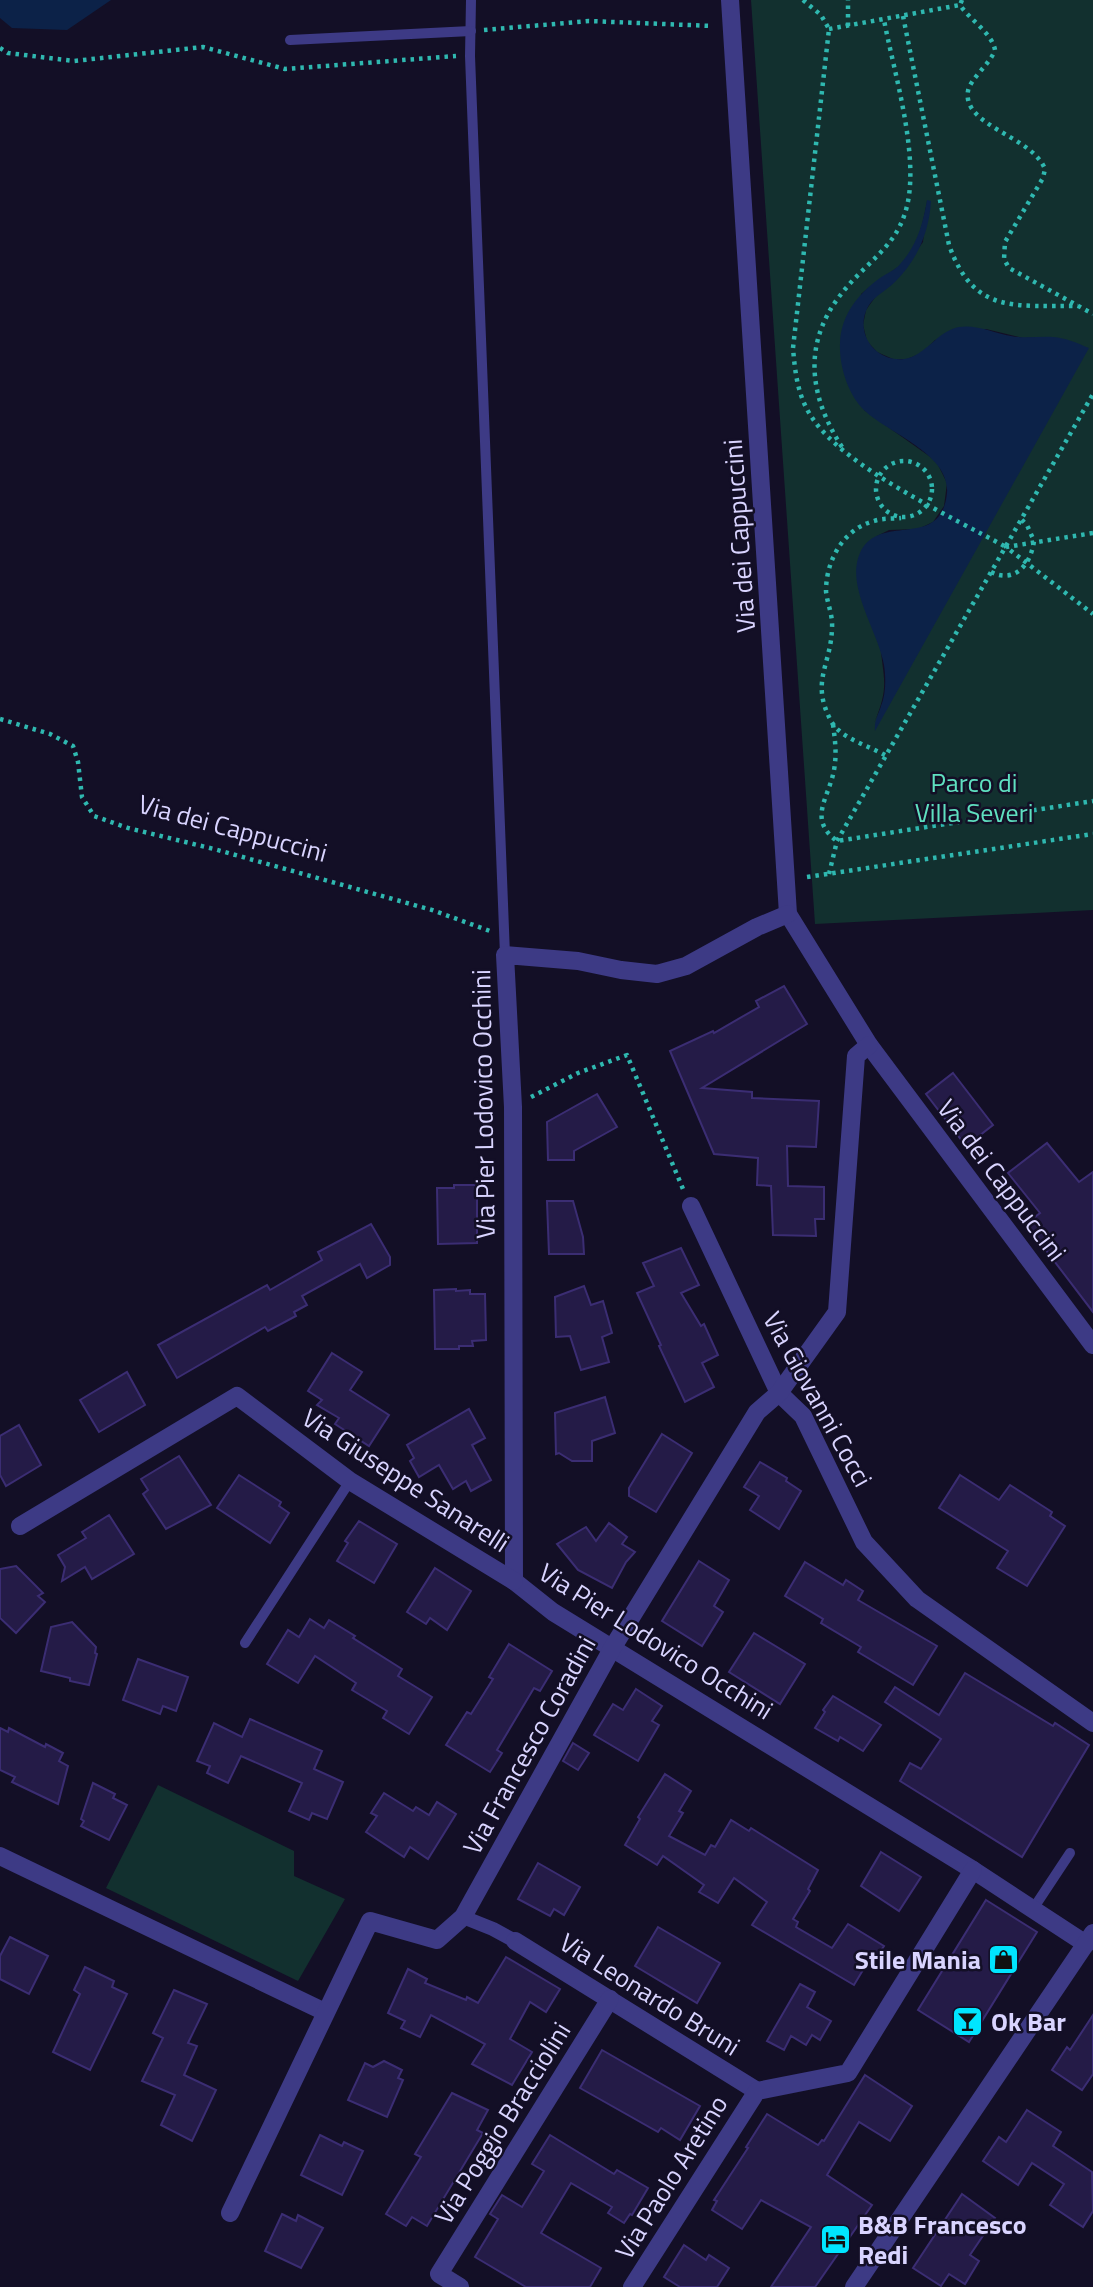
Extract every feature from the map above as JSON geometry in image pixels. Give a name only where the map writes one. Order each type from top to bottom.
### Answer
[{"type":"street","name":"Via dei Cappuccini","points":[[730,0],[788,880],[788,914],[869,1045],[1093,1345]]},
{"type":"street","points":[[505,955],[578,961],[657,974],[686,966],[757,927],[788,914]]},
{"type":"street","name":"Via Pier Lodovico Occhini","points":[[505,955],[513,1107],[514,1581],[553,1612],[974,1870],[1033,1909],[1090,1939]]},
{"type":"street","points":[[779,1393],[837,1312],[856,1056],[869,1045]]},
{"type":"street","name":"Via Giovanni Cocci","points":[[691,1206],[779,1393],[803,1416],[864,1542],[917,1599],[1093,1723]]},
{"type":"street","name":"Via Francesco Coradini","points":[[230,2213],[370,1921],[437,1940],[463,1917],[613,1647],[757,1412],[779,1393]]},
{"type":"street","name":"Via Giuseppe Sanarelli","points":[[20,1526],[237,1396],[349,1481],[514,1581]]},
{"type":"street","points":[[0,1856],[325,2012]]},
{"type":"street","name":"Via Paolo Aretino","points":[[632,2287],[757,2091],[848,2073],[974,1870]]},
{"type":"street","points":[[463,1917],[515,1941]]},
{"type":"street","points":[[854,2287],[1090,1939]]},
{"type":"street","name":"Via Leonardo Bruni","points":[[515,1941],[757,2091]]},
{"type":"street","name":"Via Poggio Bracciolini","points":[[460,2287],[439,2274],[610,1999]]},
{"type":"lane","points":[[471,0],[505,955]]},
{"type":"lane","points":[[290,40],[471,31]]},
{"type":"lane","points":[[245,1643],[349,1481]]},
{"type":"lane","points":[[1033,1909],[1070,1853]]},
{"type":"path","points":[[803,0],[821,15],[829,29],[793,348],[801,397],[813,419],[829,439],[847,453],[880,476],[1006,547],[1093,614]]},
{"type":"path","points":[[848,0],[848,26]]},
{"type":"path","points":[[941,0],[943,9]]},
{"type":"path","points":[[829,29],[943,9],[961,3],[994,42],[995,50],[968,89],[968,104],[974,115],[1034,152],[1045,169],[1043,178],[1005,242],[1004,260],[1009,268],[1093,314]]},
{"type":"path","points":[[903,16],[949,245],[957,268],[972,287],[990,300],[1009,304],[1079,306]]},
{"type":"path","points":[[847,453],[830,428],[816,387],[814,356],[819,331],[829,309],[896,234],[911,190],[909,146],[884,20]]},
{"type":"path","points":[[829,874],[837,841],[1093,394]]},
{"type":"path","points":[[837,841],[824,827],[820,816],[830,788],[837,750],[833,724],[822,695],[821,677],[833,625],[826,594],[827,575],[833,555],[849,534],[873,521],[912,517],[922,512],[929,504],[933,493],[931,479],[924,468],[913,462],[900,461],[887,467],[880,476],[876,489],[878,501],[888,513],[901,518]]},
{"type":"path","points":[[991,572],[1001,577],[1008,576],[1027,563],[1034,541],[1027,524],[1021,519]]},
{"type":"path","points":[[1006,547],[1093,533]]},
{"type":"path","name":"Via dei Cappuccini","points":[[0,719],[50,734],[73,746],[78,762],[82,797],[94,816],[128,828],[214,849],[432,910],[503,936]]},
{"type":"path","points":[[833,724],[845,734],[885,755]]},
{"type":"path","points":[[837,841],[1093,801]]},
{"type":"path","points":[[788,880],[1093,834]]},
{"type":"path","points":[[513,1107],[578,1073],[627,1055],[691,1206]]},
{"type":"green space","name":"Parco di Villa Severi","points":[[751,0],[1093,0],[1093,910],[815,924]],"holes":[[[927,201],[923,242],[894,282],[876,296],[866,310],[863,325],[867,341],[877,352],[893,359],[907,359],[922,353],[935,340],[986,329],[1023,338],[1052,337],[874,723],[884,689],[877,536],[889,530],[918,529],[933,522],[944,506],[947,483],[936,461],[864,410],[861,294],[905,261],[921,228]]]},
{"type":"green space","points":[[158,1785],[294,1851],[294,1876],[345,1899],[298,1981],[106,1888]]},
{"type":"water","points":[[0,0],[111,0],[67,30],[12,28],[0,18]]},
{"type":"water","points":[[927,200],[931,201],[928,224],[916,254],[903,273],[875,298],[866,311],[864,330],[878,352],[894,359],[912,357],[944,333],[965,326],[1016,337],[1058,338],[1089,348],[875,731],[884,696],[885,670],[859,594],[856,566],[860,553],[869,541],[881,534],[922,527],[934,521],[942,511],[947,493],[945,479],[929,456],[876,420],[854,397],[841,361],[840,343],[847,314],[858,298],[872,284],[894,270],[911,249],[921,226]]},
{"type":"building","points":[[784,986],[807,1024],[702,1088],[752,1092],[752,1098],[819,1101],[816,1147],[787,1146],[788,1186],[824,1187],[824,1219],[815,1219],[816,1236],[773,1235],[771,1186],[757,1185],[758,1158],[714,1154],[670,1051],[713,1031],[714,1033],[759,1007],[756,1001]]},
{"type":"building","points":[[953,1073],[993,1125],[966,1146],[926,1094]]},
{"type":"building","points":[[597,1094],[617,1127],[574,1151],[574,1160],[548,1160],[547,1122]]},
{"type":"building","points":[[1047,1143],[1079,1182],[1093,1172],[1093,1312],[1026,1224],[1040,1213],[1008,1173]]},
{"type":"building","points":[[454,1185],[477,1185],[477,1243],[438,1244],[437,1188],[454,1188]]},
{"type":"building","points":[[547,1201],[573,1201],[583,1237],[584,1254],[549,1254]]},
{"type":"building","points":[[371,1224],[390,1257],[390,1265],[367,1278],[360,1264],[302,1296],[307,1305],[294,1312],[296,1316],[268,1331],[265,1327],[177,1378],[158,1345],[267,1285],[270,1290],[322,1260],[318,1252]]},
{"type":"building","points":[[681,1248],[699,1285],[681,1293],[701,1326],[704,1324],[718,1355],[702,1363],[714,1387],[685,1402],[637,1293],[654,1286],[643,1263]]},
{"type":"building","points":[[584,1286],[591,1305],[603,1301],[612,1333],[602,1337],[609,1362],[581,1370],[570,1336],[556,1337],[555,1297]]},
{"type":"building","points":[[434,1290],[470,1290],[470,1294],[485,1294],[486,1340],[472,1341],[473,1346],[459,1346],[459,1349],[435,1349]]},
{"type":"building","points":[[332,1353],[362,1372],[350,1390],[389,1415],[369,1446],[335,1424],[339,1418],[317,1405],[322,1400],[308,1391]]},
{"type":"building","points":[[127,1372],[145,1405],[99,1432],[80,1400]]},
{"type":"building","points":[[605,1397],[615,1433],[592,1441],[592,1461],[572,1461],[559,1453],[556,1454],[555,1413]]},
{"type":"building","points":[[469,1409],[485,1438],[472,1445],[491,1480],[471,1491],[466,1481],[453,1489],[439,1465],[419,1477],[410,1461],[414,1458],[407,1445]]},
{"type":"building","points":[[19,1425],[41,1465],[6,1486],[0,1475],[0,1436]]},
{"type":"building","points":[[662,1434],[692,1453],[656,1512],[629,1496],[629,1488]]},
{"type":"building","points":[[179,1456],[211,1505],[166,1529],[143,1494],[148,1490],[141,1479]]},
{"type":"building","points":[[760,1462],[787,1478],[786,1481],[801,1491],[779,1529],[750,1510],[759,1496],[744,1487]]},
{"type":"building","points":[[239,1475],[281,1502],[279,1506],[289,1513],[270,1543],[217,1508]]},
{"type":"building","points":[[960,1475],[999,1500],[1010,1485],[1052,1512],[1050,1516],[1065,1526],[1027,1586],[997,1568],[1008,1551],[939,1508]]},
{"type":"building","points":[[109,1515],[134,1554],[92,1579],[85,1567],[62,1581],[65,1567],[58,1555],[86,1538],[82,1532]]},
{"type":"building","points":[[359,1521],[397,1544],[374,1583],[337,1561],[348,1543],[345,1541]]},
{"type":"building","points":[[609,1523],[627,1537],[622,1544],[635,1552],[626,1562],[612,1588],[578,1570],[557,1544],[586,1527],[596,1541]]},
{"type":"building","points":[[699,1561],[729,1580],[714,1606],[723,1612],[702,1646],[662,1621]]},
{"type":"building","points":[[805,1562],[843,1585],[846,1580],[863,1591],[858,1600],[937,1646],[913,1685],[858,1652],[861,1647],[821,1623],[823,1619],[785,1596]]},
{"type":"building","points":[[16,1566],[43,1593],[38,1596],[45,1602],[16,1633],[0,1618],[0,1569]]},
{"type":"building","points":[[435,1568],[471,1591],[447,1630],[430,1618],[426,1624],[407,1612]]},
{"type":"building","points":[[310,1619],[324,1628],[329,1620],[355,1636],[353,1638],[402,1669],[398,1676],[432,1697],[409,1734],[383,1718],[387,1711],[352,1690],[356,1683],[315,1656],[298,1683],[267,1664],[288,1630],[299,1637]]},
{"type":"building","points":[[72,1622],[96,1647],[97,1654],[89,1685],[41,1671],[51,1627]]},
{"type":"building","points":[[754,1633],[805,1664],[780,1704],[729,1672]]},
{"type":"building","points":[[509,1644],[552,1671],[540,1691],[534,1688],[497,1750],[502,1753],[490,1772],[446,1745],[467,1712],[471,1714],[493,1679],[489,1677]]},
{"type":"building","points":[[138,1659],[188,1677],[176,1711],[163,1706],[160,1714],[123,1700]]},
{"type":"building","points":[[965,1673],[1089,1745],[1022,1857],[900,1781],[910,1763],[921,1769],[941,1739],[885,1702],[895,1687],[939,1715]]},
{"type":"building","points":[[636,1689],[662,1706],[652,1721],[659,1725],[638,1761],[594,1735],[613,1704],[623,1710]]},
{"type":"building","points":[[833,1696],[881,1725],[863,1751],[840,1737],[838,1741],[815,1728]]},
{"type":"building","points":[[250,1719],[322,1751],[314,1769],[343,1782],[327,1819],[312,1813],[309,1820],[289,1811],[302,1783],[241,1756],[228,1783],[207,1773],[210,1766],[197,1761],[214,1723],[242,1737]]},
{"type":"building","points":[[0,1728],[8,1732],[9,1728],[45,1747],[46,1744],[63,1753],[59,1761],[68,1766],[58,1804],[12,1782],[15,1777],[0,1770]]},
{"type":"building","points":[[573,1743],[589,1753],[578,1770],[563,1761]]},
{"type":"building","points":[[665,1774],[691,1791],[679,1811],[683,1813],[669,1836],[705,1855],[711,1845],[715,1847],[731,1820],[749,1831],[751,1828],[818,1870],[808,1889],[810,1891],[793,1919],[798,1922],[796,1927],[832,1948],[848,1924],[884,1946],[873,1963],[869,1960],[854,1985],[752,1925],[767,1902],[734,1878],[718,1903],[699,1892],[704,1885],[663,1856],[657,1865],[625,1845],[640,1819],[638,1817]]},
{"type":"building","points":[[93,1783],[115,1794],[113,1798],[127,1805],[109,1840],[81,1826]]},
{"type":"building","points":[[384,1793],[413,1811],[416,1807],[429,1815],[437,1802],[456,1814],[428,1859],[410,1847],[404,1857],[366,1832],[377,1816],[371,1813]]},
{"type":"building","points":[[881,1852],[921,1877],[899,1911],[861,1886]]},
{"type":"building","points":[[538,1863],[580,1887],[564,1915],[554,1909],[550,1916],[518,1899]]},
{"type":"building","points":[[986,1900],[1037,1932],[969,2042],[918,2010]]},
{"type":"building","points":[[658,1927],[720,1963],[697,2003],[635,1966]]},
{"type":"building","points":[[10,1937],[48,1956],[29,1994],[0,1979],[0,1956]]},
{"type":"building","points":[[506,1957],[560,1989],[546,2012],[530,2002],[510,2039],[532,2052],[512,2085],[472,2064],[485,2044],[431,2015],[420,2037],[401,2028],[405,2021],[388,2013],[408,1969],[427,1979],[425,1983],[478,2003]]},
{"type":"building","points":[[85,1967],[114,1981],[112,1987],[127,1994],[90,2070],[53,2052],[80,1994],[74,1990]]},
{"type":"building","points":[[800,1984],[815,1992],[807,2007],[831,2021],[820,2040],[812,2035],[806,2045],[791,2036],[784,2050],[767,2041]]},
{"type":"building","points":[[174,1990],[207,2004],[188,2043],[197,2046],[184,2075],[216,2090],[192,2141],[161,2125],[175,2095],[142,2081],[163,2038],[153,2033]]},
{"type":"building","points":[[1093,2015],[1093,2074],[1082,2090],[1052,2070],[1067,2047],[1070,2050]]},
{"type":"building","points":[[602,2050],[700,2106],[680,2140],[661,2128],[658,2132],[580,2088]]},
{"type":"building","points":[[384,2061],[402,2070],[398,2078],[403,2080],[387,2117],[348,2100],[365,2063],[373,2067]]},
{"type":"building","points":[[865,2075],[912,2106],[890,2141],[859,2122],[827,2175],[872,2205],[815,2287],[771,2287],[811,2227],[761,2200],[742,2229],[712,2210],[717,2201],[714,2200],[767,2114],[818,2145],[824,2141]]},
{"type":"building","points":[[452,2093],[488,2110],[477,2130],[483,2133],[427,2226],[412,2217],[406,2226],[386,2214],[421,2157],[415,2154]]},
{"type":"building","points":[[1027,2110],[1061,2132],[1053,2146],[1092,2172],[1093,2211],[1083,2227],[1050,2205],[1064,2184],[1032,2163],[1018,2185],[983,2161],[999,2137],[1006,2142]]},
{"type":"building","points":[[320,2135],[342,2146],[344,2142],[363,2151],[342,2195],[301,2175]]},
{"type":"building","points":[[550,2135],[614,2174],[617,2170],[648,2188],[624,2223],[608,2213],[612,2207],[571,2183],[541,2233],[601,2268],[590,2287],[526,2287],[475,2257],[498,2219],[490,2214],[502,2195],[522,2207],[544,2171],[532,2164]]},
{"type":"building","points":[[962,2194],[995,2218],[970,2255],[979,2261],[965,2284],[949,2274],[941,2286],[913,2268]]},
{"type":"building","points":[[282,2214],[296,2221],[298,2215],[323,2228],[301,2268],[265,2251]]},
{"type":"building","points":[[684,2245],[706,2260],[709,2255],[729,2268],[717,2287],[680,2287],[664,2277]]},
{"type":"place","name":"Stile Mania","points":[[1004,1959]]},
{"type":"place","name":"Ok Bar","points":[[968,2021]]},
{"type":"place","name":"B&B Francesco Redi","points":[[835,2239]]}]
